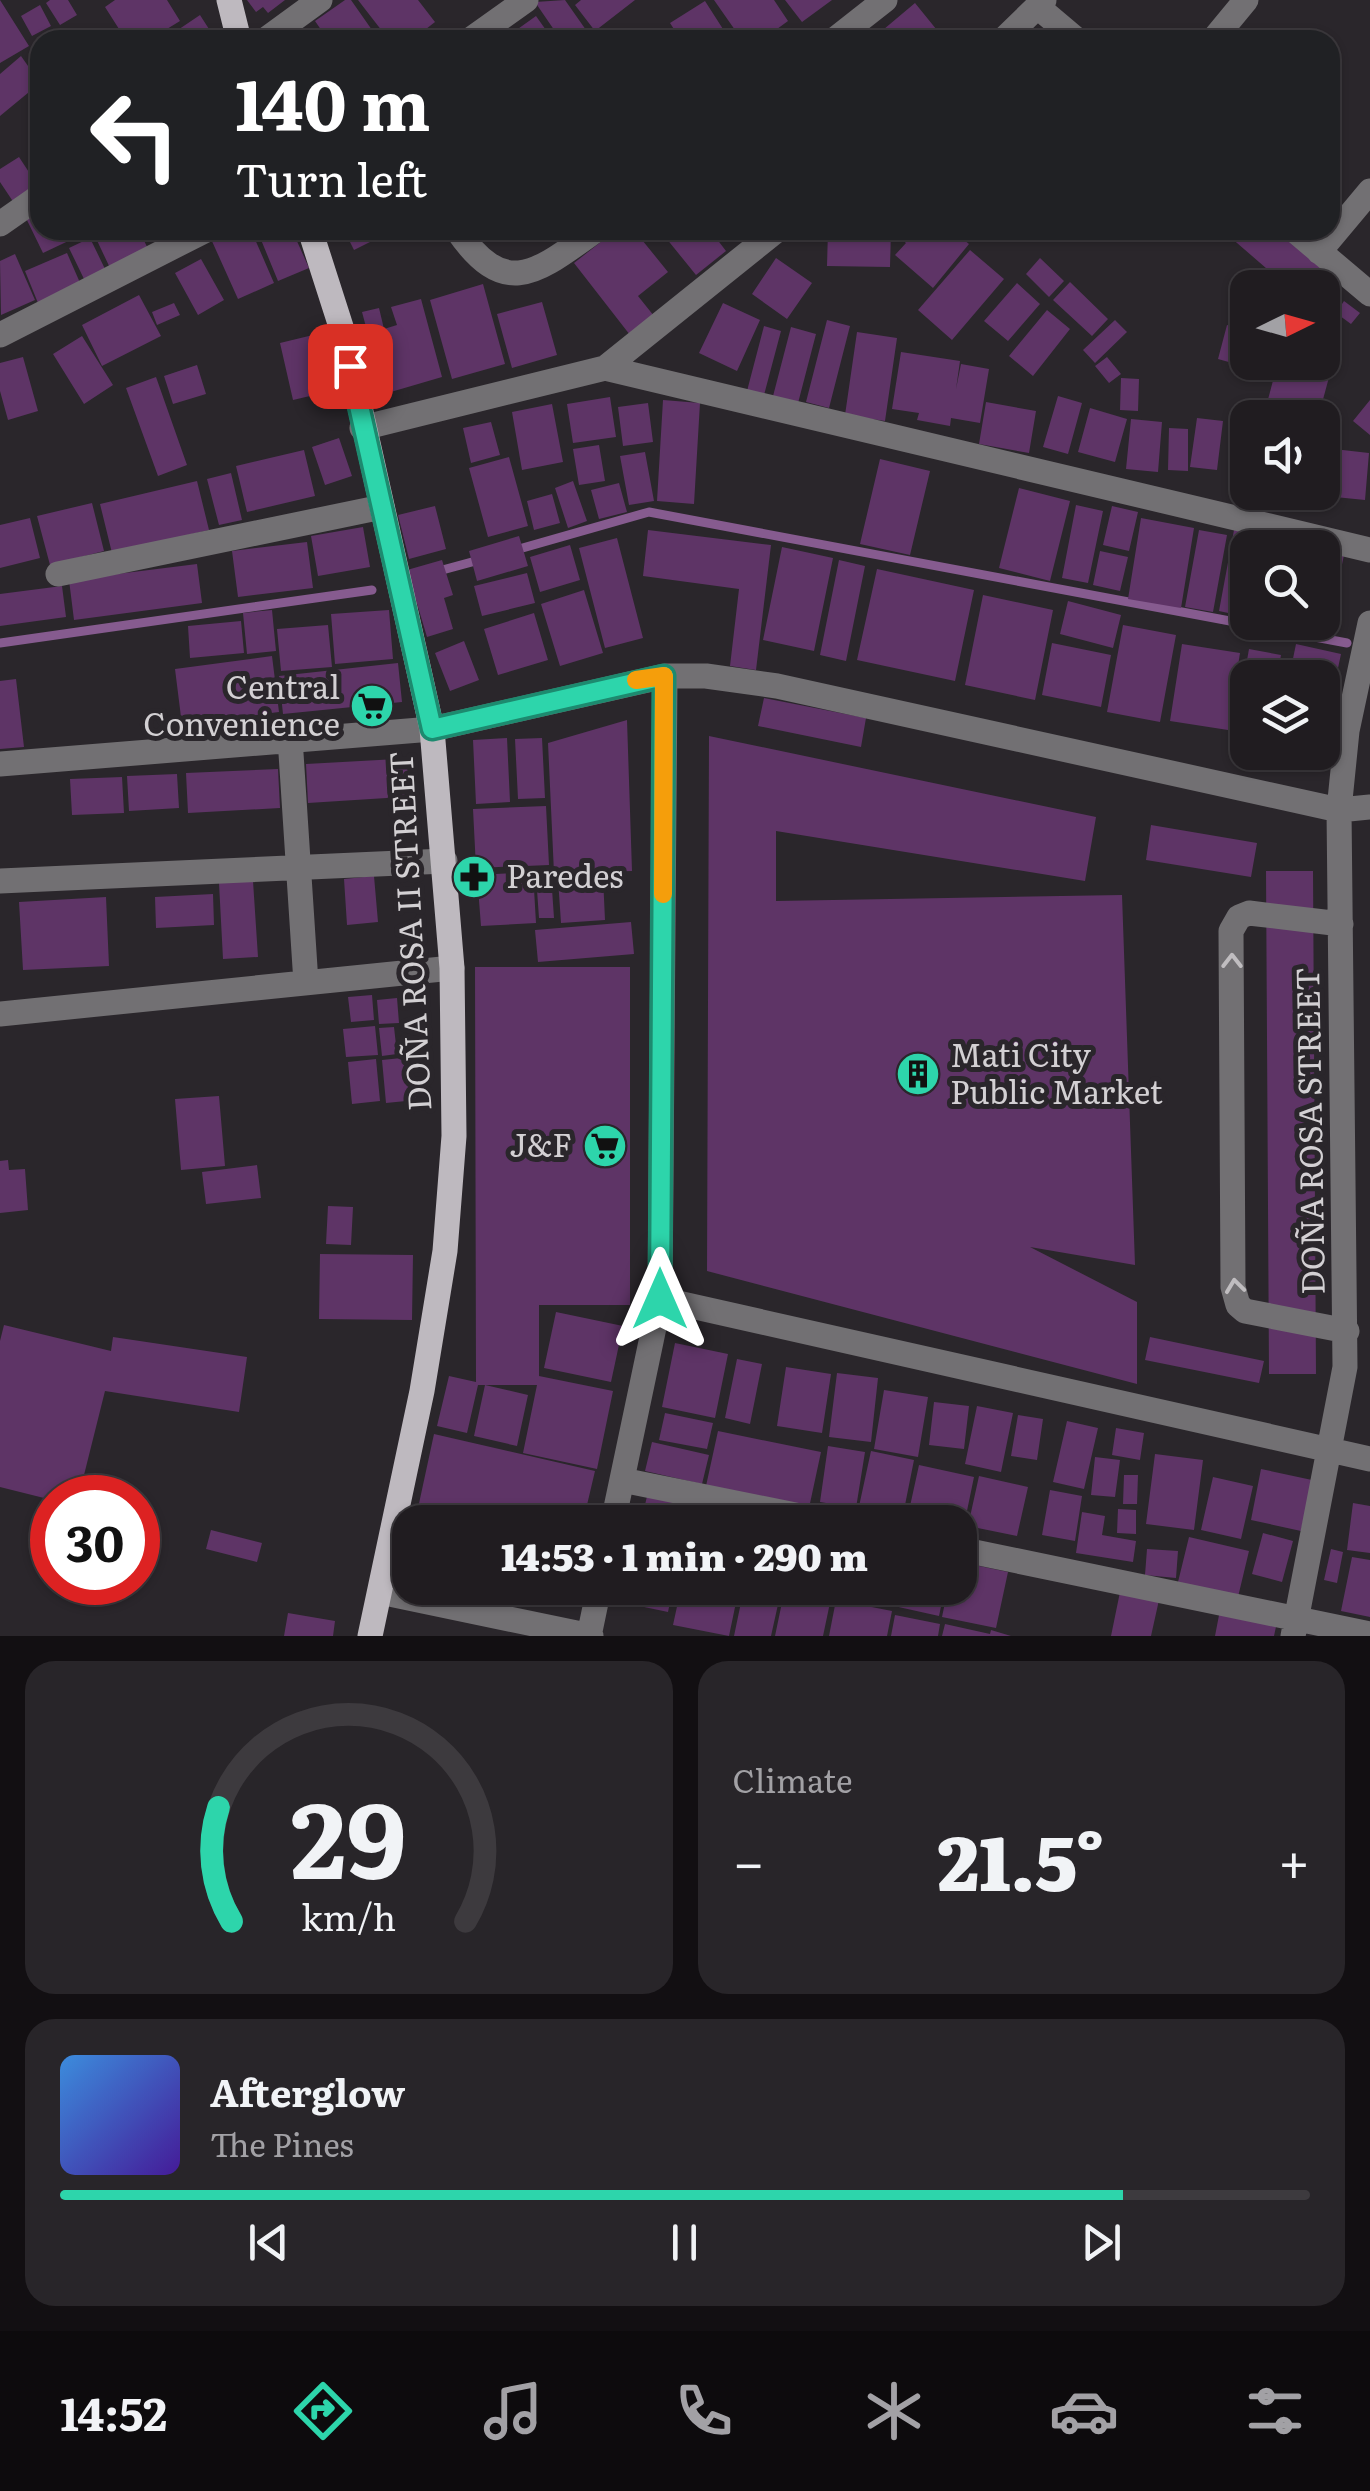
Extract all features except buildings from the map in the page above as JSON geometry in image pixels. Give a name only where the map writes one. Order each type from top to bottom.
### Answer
[{"type":"main road","points":[[230,0],[237,30]]},
{"type":"main road","name":"DOÑA ROSA II STREET","points":[[313,240],[344,336],[432,729],[452,968],[454,1136],[445,1250],[422,1391],[370,1636]]},
{"type":"street","points":[[279,30],[320,0]]},
{"type":"street","points":[[484,30],[526,0]]},
{"type":"street","points":[[847,30],[885,0]]},
{"type":"street","points":[[1221,30],[1246,0]]},
{"type":"street","points":[[1014,30],[1041,4],[1066,30]]},
{"type":"street","points":[[1340,227],[1370,191]]},
{"type":"street","points":[[0,224],[30,203]]},
{"type":"street","points":[[0,335],[186,240]]},
{"type":"street","points":[[464,240],[478,260],[496,272],[512,274],[561,255],[582,240]]},
{"type":"street","points":[[362,428],[604,368],[764,240]]},
{"type":"street","points":[[1305,240],[1370,294]]},
{"type":"street","points":[[1319,252],[1329,240]]},
{"type":"street","points":[[604,368],[1370,550]]},
{"type":"street","points":[[58,574],[382,507]]},
{"type":"street","name":"DOÑA ROSA STREET","points":[[1295,1627],[1331,1451],[1347,1330],[1357,1158],[1340,924],[1339,810],[1347,731],[1370,623]]},
{"type":"street","points":[[617,1505],[660,1299],[664,676]]},
{"type":"street","points":[[0,764],[432,729],[664,676],[706,676],[777,686],[1339,810],[1370,806]]},
{"type":"street","points":[[290,738],[306,983]]},
{"type":"street","points":[[0,881],[446,862]]},
{"type":"street","points":[[1340,924],[1248,913],[1239,917],[1232,931],[1234,1288],[1238,1305],[1245,1311],[1347,1330]]},
{"type":"street","points":[[0,1014],[452,968]]},
{"type":"street","points":[[660,1299],[1370,1458]]},
{"type":"street","points":[[622,1480],[746,1505]]},
{"type":"street","points":[[977,1553],[1295,1627],[1370,1634]]},
{"type":"street","points":[[380,1592],[590,1636],[596,1605]]},
{"type":"waterway","points":[[512,551],[649,512],[1347,643]]},
{"type":"waterway","points":[[435,572],[483,559]]},
{"type":"waterway","points":[[0,643],[372,590]]},
{"type":"slow traffic","points":[[636,680],[664,676],[663,894]]},
{"type":"place","name":"Central Convenience","points":[[372,706]]},
{"type":"place","name":"Paredes","points":[[474,877]]},
{"type":"place","name":"Mati City Public Market","points":[[918,1074]]},
{"type":"place","name":"J&F","points":[[605,1146]]},
{"type":"route","points":[[350,366],[432,729],[594,688],[664,676],[660,1299]]}]
